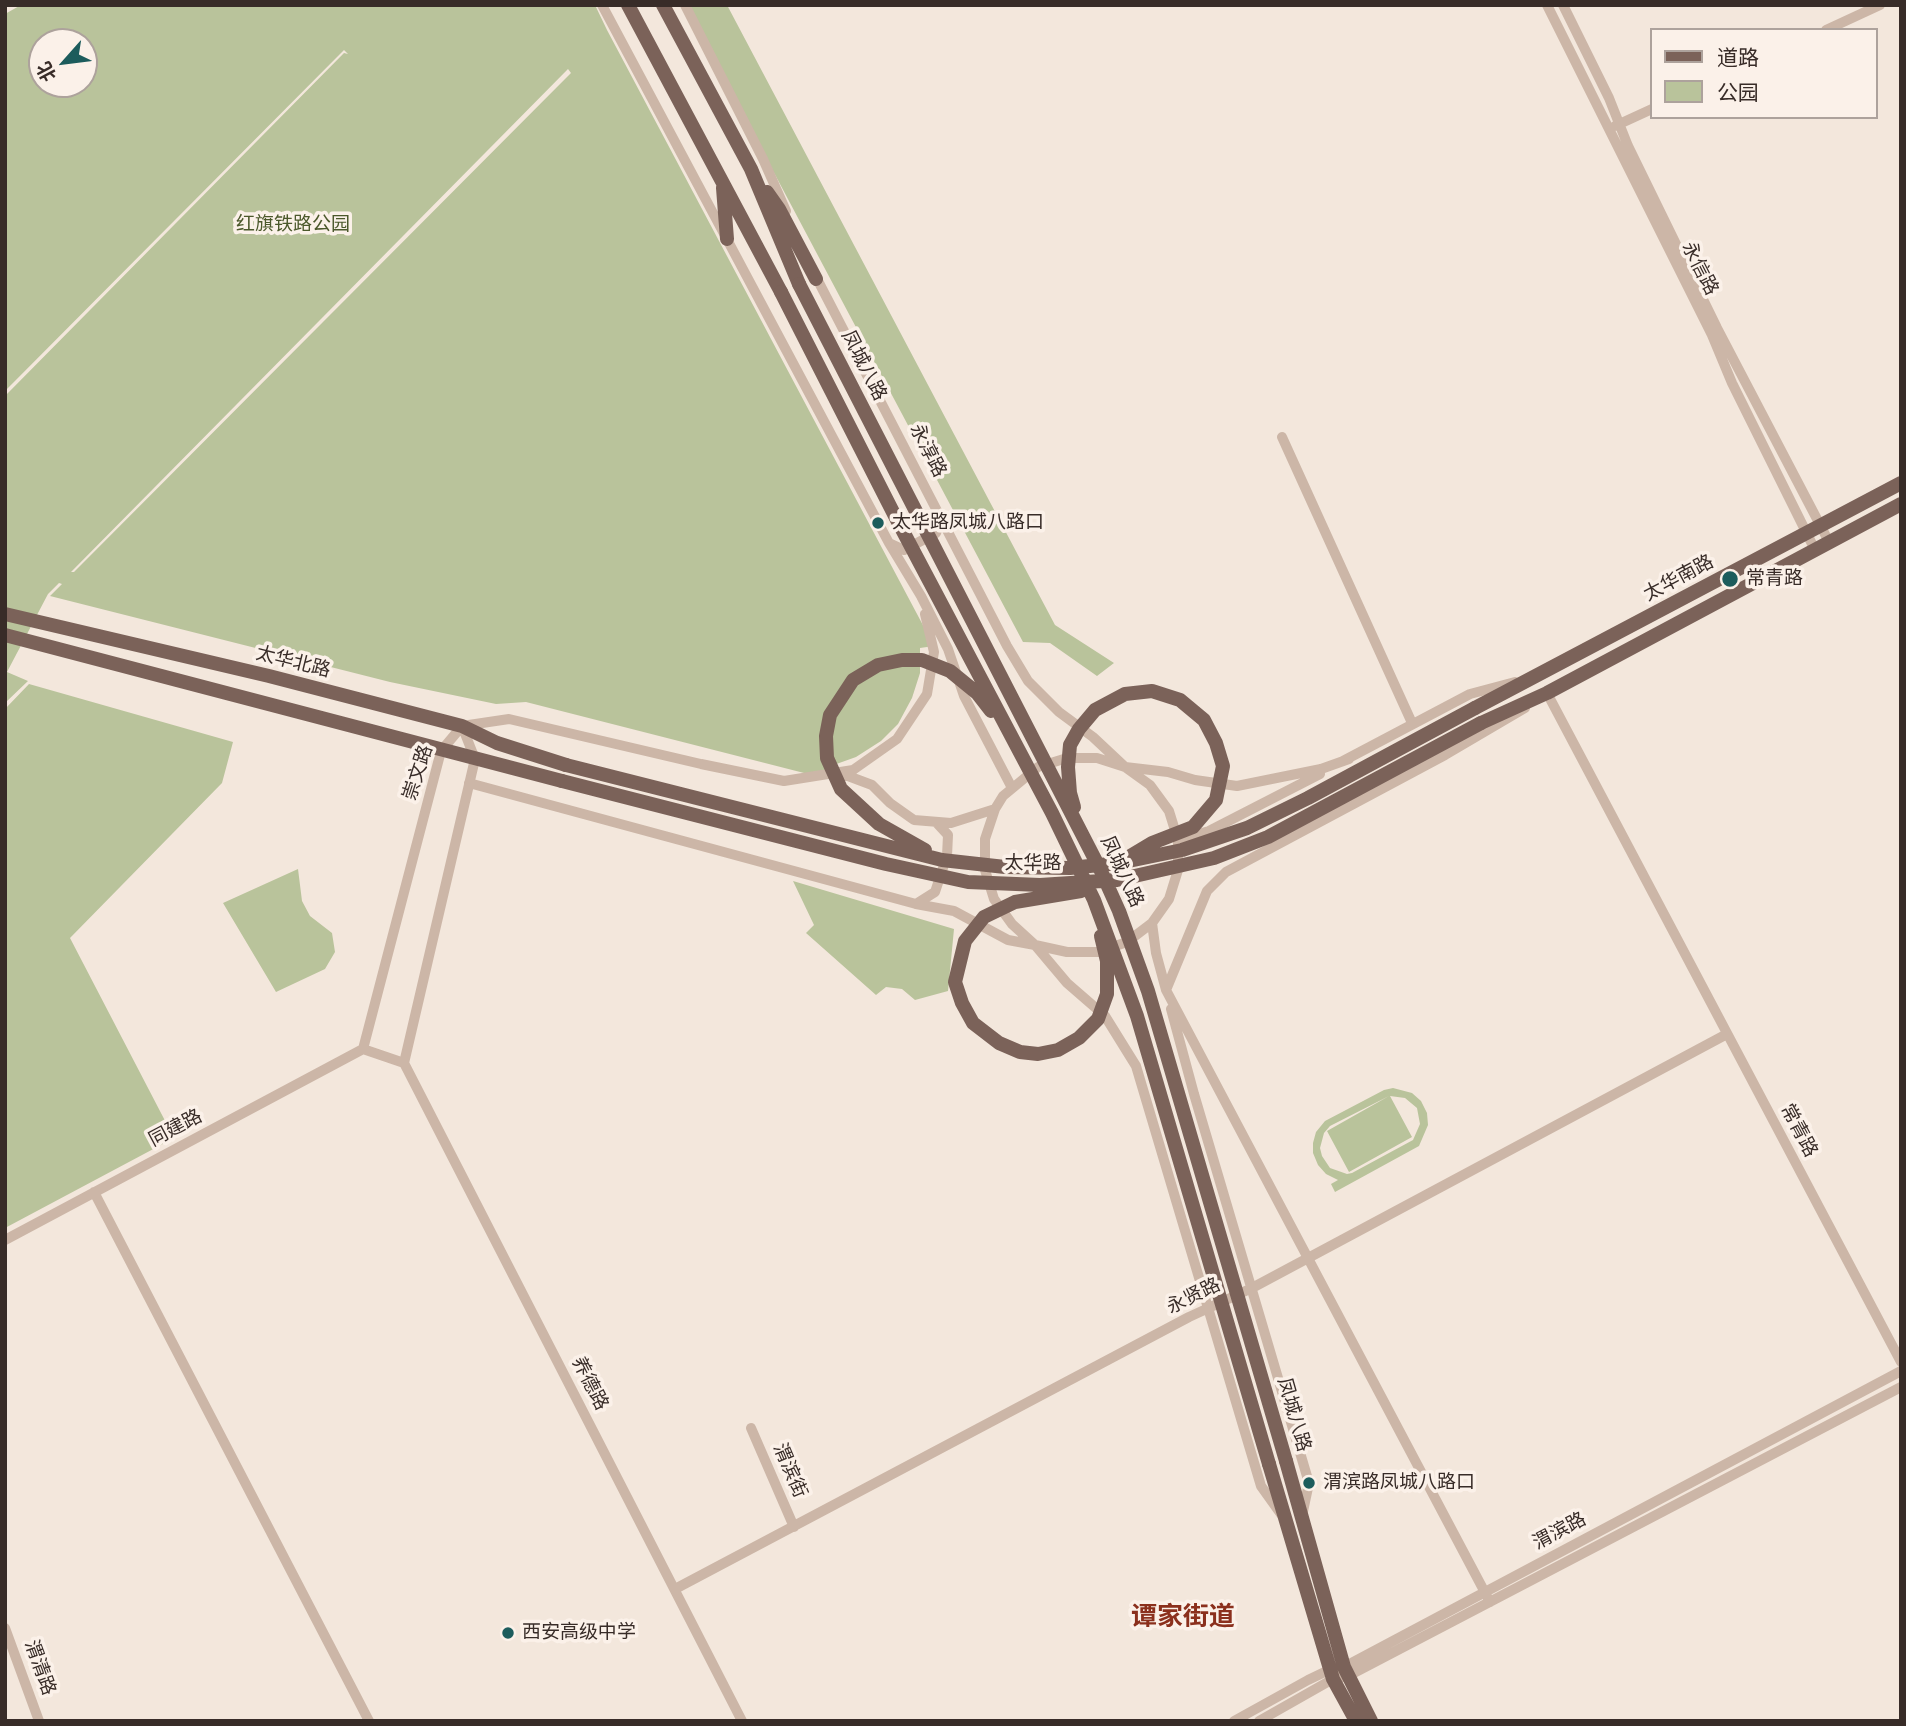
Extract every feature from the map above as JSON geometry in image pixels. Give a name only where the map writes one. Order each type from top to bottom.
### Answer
[{"type":"main road","points":[[628,5],[722,183],[727,239]]},
{"type":"main road","points":[[663,5],[751,169],[779,209],[816,279]]},
{"type":"main road","name":"凤城八路","points":[[751,169],[799,284],[1083,835],[1119,911],[1148,991],[1286,1461],[1339,1673],[1371,1721]]},
{"type":"main road","name":"凤城八路","points":[[722,183],[1012,737],[1094,900],[1137,1016],[1285,1519],[1356,1721]]},
{"type":"main road","name":"太华南路","points":[[1475,708],[1901,482]]},
{"type":"main road","name":"太华南路","points":[[1481,723],[1547,693],[1901,504]]},
{"type":"main road","name":"太华北路","points":[[5,614],[462,726],[497,743],[566,765]]},
{"type":"main road","points":[[5,635],[475,760]]},
{"type":"main road","points":[[942,860],[879,824],[841,789],[827,758],[826,736],[830,715],[853,680],[878,665],[902,660],[922,660],[950,671],[977,693],[1012,737]]},
{"type":"main road","points":[[1083,835],[1070,793],[1068,768],[1070,745],[1079,729],[1096,710],[1125,694],[1152,691],[1180,700],[1204,720],[1216,743],[1223,766],[1216,800],[1193,827],[1152,843],[1119,863]]},
{"type":"main road","name":"太华路","points":[[566,765],[942,860],[1005,867],[1070,868],[1119,863],[1182,850],[1247,828],[1475,708]]},
{"type":"main road","name":"太华路","points":[[475,760],[886,864],[968,882],[1040,885],[1117,880],[1214,858],[1268,836],[1481,723]]},
{"type":"main road","points":[[1094,900],[1107,961],[1107,994],[1097,1019],[1088,1029],[1079,1038],[1058,1050],[1038,1054],[1020,1052],[999,1043],[973,1023],[955,982],[965,941],[984,917],[1015,902],[1122,886],[1148,874]]},
{"type":"street","points":[[601,5],[889,543],[921,596],[948,649],[964,696],[1012,788]]},
{"type":"street","name":"永淳路","points":[[685,5],[763,159],[816,279],[1007,646],[1028,681],[1059,712],[1093,737],[1125,767]]},
{"type":"street","name":"永信路","points":[[1547,5],[1614,127],[1829,542]]},
{"type":"street","name":"永信路","points":[[1563,5],[1614,127],[1732,383],[1815,550]]},
{"type":"street","points":[[1830,28],[1880,5]]},
{"type":"street","points":[[1614,127],[1650,110]]},
{"type":"street","points":[[1282,437],[1412,723]]},
{"type":"street","points":[[889,543],[904,550],[936,533],[941,519]]},
{"type":"street","points":[[363,1049],[404,1063],[475,760],[462,726],[509,719],[784,781],[853,770],[897,739],[927,694],[934,652],[921,596]]},
{"type":"street","points":[[1178,840],[1209,831],[1470,694],[1538,676]]},
{"type":"street","points":[[1490,1602],[1166,990],[1206,891],[1226,872],[1446,755],[1505,722],[1547,693]]},
{"type":"street","name":"常青路","points":[[1547,693],[1901,1362]]},
{"type":"street","name":"崇文路","points":[[363,1049],[441,751],[462,726]]},
{"type":"street","points":[[1034,945],[1012,924],[994,899],[985,870],[985,839],[995,809],[1012,788],[1038,767],[1067,758],[1097,758],[1125,767],[1168,772],[1195,780],[1237,786],[1321,769],[1349,759]]},
{"type":"street","points":[[469,783],[916,904],[954,911],[1008,940],[1067,952],[1098,952],[1127,942],[1152,923],[1170,899],[1178,870],[1178,840],[1169,811],[1150,785],[1125,767]]},
{"type":"street","points":[[815,776],[848,776],[872,785],[890,803],[914,820],[951,823],[995,809]]},
{"type":"street","points":[[916,904],[935,892],[947,856],[948,835],[936,822]]},
{"type":"street","name":"凤城八路","points":[[1152,923],[1156,953],[1194,1094],[1309,1483],[1302,1518]]},
{"type":"street","name":"凤城八路","points":[[1034,945],[1067,983],[1105,1016],[1136,1066],[1261,1486],[1285,1519]]},
{"type":"street","name":"永贤路","points":[[675,1589],[1189,1317],[1252,1288],[1727,1034]]},
{"type":"street","name":"同建路","points":[[5,1240],[363,1049]]},
{"type":"street","name":"养德路","points":[[404,1063],[742,1721]]},
{"type":"street","points":[[1145,1097],[1164,1085],[1181,1083],[1194,1094]]},
{"type":"street","points":[[94,1192],[369,1721]]},
{"type":"street","name":"渭滨路","points":[[1259,1721],[1485,1591],[1901,1371]]},
{"type":"street","name":"渭滨路","points":[[1234,1721],[1490,1602],[1901,1387]]},
{"type":"street","name":"渭滨街","points":[[751,1429],[794,1527]]},
{"type":"street","name":"渭清路","points":[[5,1628],[39,1721]]},
{"type":"green space","name":"红旗铁路公园","points":[[21,5],[595,5],[934,646],[920,648],[920,673],[912,698],[898,724],[881,741],[856,757],[828,767],[828,770],[808,774],[526,702],[496,704],[390,682],[50,596],[62,584],[59,583],[48,594],[7,672],[28,681],[5,703],[5,396],[344,53],[348,54],[344,50],[5,391],[5,14]],"holes":[[[568,69],[571,73],[74,572],[71,572]]]},
{"type":"green space","points":[[685,5],[727,5],[1055,625],[1114,663],[1097,676],[1050,643],[1023,642]]},
{"type":"green space","points":[[29,684],[233,742],[222,783],[70,938],[174,1138],[5,1228],[5,709]]},
{"type":"green space","points":[[298,869],[302,901],[310,916],[332,933],[335,952],[325,969],[276,992],[223,903]]},
{"type":"green space","points":[[793,881],[954,929],[948,991],[915,1000],[902,989],[886,987],[876,995],[806,933],[814,925]]},
{"type":"green space","points":[[1393,1088],[1412,1093],[1421,1101],[1427,1113],[1428,1125],[1419,1146],[1335,1192],[1331,1184],[1338,1180],[1326,1174],[1313,1153],[1316,1132],[1325,1121],[1384,1090]],"holes":[[[1389,1096],[1327,1131],[1349,1172],[1412,1137],[1390,1096],[1405,1098],[1417,1108],[1420,1124],[1413,1140],[1347,1174],[1330,1168],[1322,1156],[1320,1148],[1324,1133],[1330,1126]]]},
{"type":"place","name":"太华路凤城八路口","points":[[878,523]]},
{"type":"place","name":"常青路","points":[[1730,579]]},
{"type":"place","name":"渭滨路凤城八路口","points":[[1309,1483]]},
{"type":"place","name":"西安高级中学","points":[[508,1633]]},
{"type":"district","name":"谭家街道","points":[[1183,1619]]}]
